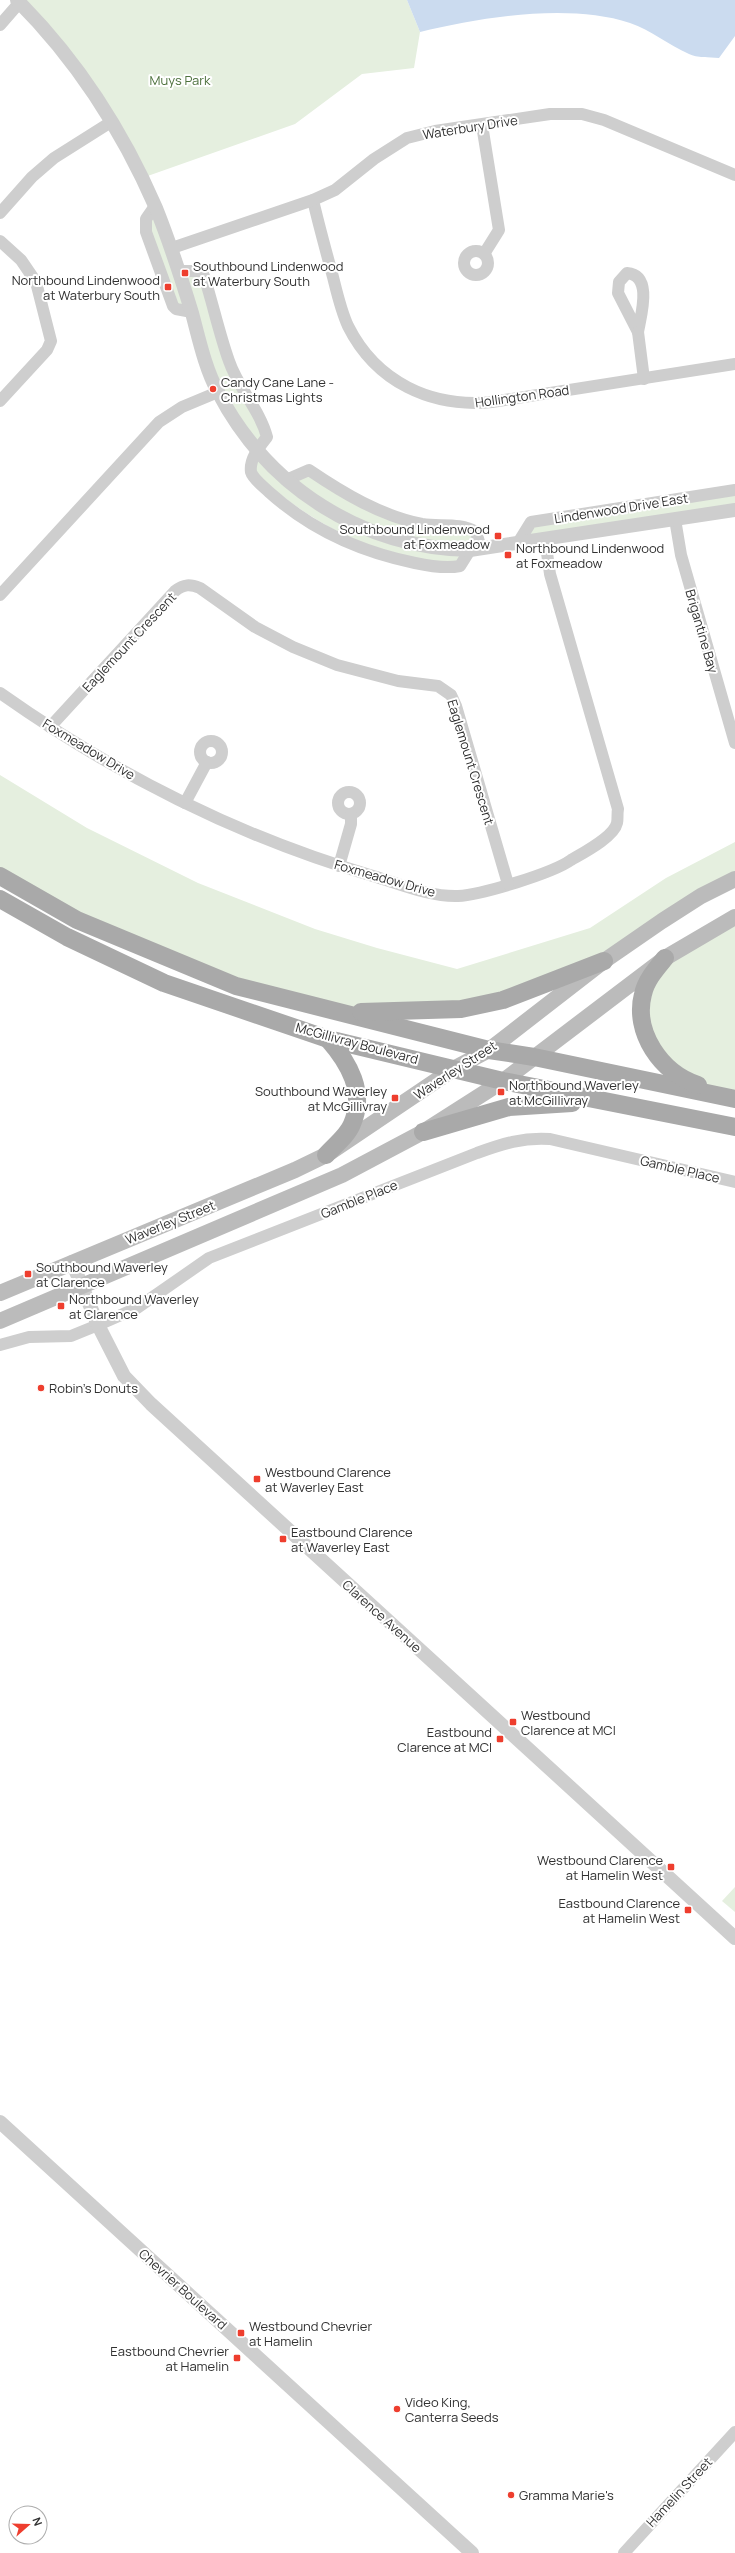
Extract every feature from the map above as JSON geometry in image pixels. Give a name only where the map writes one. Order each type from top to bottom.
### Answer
[{"type":"main road","name":"McGillivray Boulevard","points":[[0,876],[77,920],[236,986],[336,1013],[489,1050],[534,1057],[735,1097]]},
{"type":"main road","name":"Waverley Street","points":[[0,1293],[295,1170],[326,1155],[455,1068],[489,1050],[604,961],[662,920],[701,896],[735,879]]},
{"type":"main road","name":"McGillivray Boulevard","points":[[0,898],[68,937],[164,983],[328,1039],[455,1068],[503,1081],[735,1127]]},
{"type":"main road","name":"Waverley Street","points":[[0,1321],[342,1175],[423,1132],[503,1081],[665,958],[735,917]]},
{"type":"main road","points":[[665,958],[649,978],[642,1000],[641,1016],[650,1045],[662,1061],[692,1083],[735,1097]]},
{"type":"main road","points":[[336,1013],[461,1009],[510,997],[604,961]]},
{"type":"main road","points":[[326,1155],[352,1125],[358,1101],[354,1078],[342,1054],[328,1039]]},
{"type":"main road","points":[[423,1132],[510,1107],[542,1104],[613,1104]]},
{"type":"street","points":[[0,25],[18,1]]},
{"type":"street","name":"Lindenwood Drive East","points":[[18,1],[68,56],[111,122],[155,206],[180,271],[218,392],[257,451],[286,480],[330,512],[365,529],[402,542],[441,549],[475,549],[735,510]]},
{"type":"street","name":"Waterbury Drive","points":[[172,248],[313,200],[335,190],[374,159],[407,138],[434,131],[550,114],[582,114],[630,129],[735,175]]},
{"type":"street","points":[[0,213],[32,177],[54,158],[111,122]]},
{"type":"street","points":[[482,125],[499,230],[484,254]]},
{"type":"street","name":"Hollington Road","points":[[313,200],[348,325],[371,360],[386,374],[405,387],[445,402],[477,404],[735,364]]},
{"type":"street","points":[[155,206],[146,219],[146,232],[173,306],[176,309],[192,312]]},
{"type":"street","points":[[0,241],[30,270],[36,282],[51,335],[47,350],[0,401]]},
{"type":"street","points":[[180,271],[197,271],[204,276],[229,361],[242,388],[264,426],[267,437],[252,461],[251,472],[254,478],[275,497],[315,526],[341,540],[397,560],[452,568],[460,566],[475,549],[476,532],[468,527],[422,524],[368,506],[309,470],[286,480]]},
{"type":"street","points":[[638,332],[644,379]]},
{"type":"street","points":[[0,595],[159,422],[182,407],[218,392]]},
{"type":"street","name":"Lindenwood Drive East","points":[[518,543],[531,522],[735,490]]},
{"type":"street","name":"Brigantine Bay","points":[[675,518],[680,555],[735,743]]},
{"type":"street","name":"Foxmeadow Drive","points":[[0,693],[50,727],[185,803],[339,866],[443,895],[475,894],[559,868],[609,836],[617,825],[618,809],[550,574],[545,539]]},
{"type":"street","name":"Eaglemount Crescent","points":[[50,727],[175,591],[182,585],[191,584],[200,588],[255,627],[337,665],[398,681],[445,688],[451,695],[456,706],[508,884]]},
{"type":"street","points":[[185,803],[207,762]]},
{"type":"street","points":[[339,866],[351,824],[351,814]]},
{"type":"street","name":"Gamble Place","points":[[0,1345],[29,1337],[71,1336],[137,1308],[209,1258],[476,1153],[516,1140],[532,1138],[550,1139],[735,1182]]},
{"type":"street","name":"Clarence Avenue","points":[[72,1262],[98,1325],[124,1376],[151,1404],[735,1938]]},
{"type":"street","name":"Chevrier Boulevard","points":[[0,2122],[472,2553]]},
{"type":"street","name":"Hamelin Street","points":[[624,2553],[735,2432]]},
{"type":"green space","name":"Muys Park","points":[[17,0],[407,0],[420,32],[414,68],[362,74],[295,124],[142,178],[111,122]]},
{"type":"green space","points":[[155,206],[180,271],[197,271],[221,333],[264,426],[257,451],[218,392],[192,312],[176,309],[146,219]]},
{"type":"green space","points":[[257,451],[286,480],[301,472],[421,524],[468,527],[481,548],[466,560],[448,563],[397,553],[374,547],[352,538],[312,517],[254,473]]},
{"type":"green space","points":[[735,490],[735,510],[518,543],[525,528]]},
{"type":"green space","points":[[0,775],[87,828],[198,883],[315,929],[377,948],[457,969],[590,928],[666,878],[735,842],[735,879],[604,961],[503,1000],[336,1013],[236,986],[0,876]]},
{"type":"green space","points":[[735,917],[735,1096],[677,1074],[641,1016],[665,958]]},
{"type":"green space","points":[[735,1887],[735,1912],[722,1901]]},
{"type":"water","points":[[407,0],[735,0],[735,36],[719,58],[699,57],[692,55],[630,23],[606,17],[580,14],[525,14],[498,17],[444,26],[420,32]]},
{"type":"place","name":"Southbound Lindenwood at Waterbury South","points":[[185,273]]},
{"type":"place","name":"Northbound Lindenwood at Waterbury South","points":[[168,287]]},
{"type":"place","name":"Candy Cane Lane - Christmas Lights","points":[[213,389]]},
{"type":"place","name":"Southbound Lindenwood at Foxmeadow","points":[[498,536]]},
{"type":"place","name":"Northbound Lindenwood at Foxmeadow","points":[[508,555]]},
{"type":"place","name":"Northbound Waverley at McGillivray","points":[[501,1092]]},
{"type":"place","name":"Southbound Waverley at McGillivray","points":[[395,1098]]},
{"type":"place","name":"Southbound Waverley at Clarence","points":[[28,1274]]},
{"type":"place","name":"Northbound Waverley at Clarence","points":[[61,1306]]},
{"type":"place","name":"Robin's Donuts","points":[[41,1388]]},
{"type":"place","name":"Westbound Clarence at Waverley East","points":[[257,1479]]},
{"type":"place","name":"Eastbound Clarence at Waverley East","points":[[283,1539]]},
{"type":"place","name":"Westbound Clarence at MCI","points":[[513,1722]]},
{"type":"place","name":"Eastbound Clarence at MCI","points":[[500,1739]]},
{"type":"place","name":"Westbound Clarence at Hamelin West","points":[[671,1867]]},
{"type":"place","name":"Eastbound Clarence at Hamelin West","points":[[688,1910]]},
{"type":"place","name":"Westbound Chevrier at Hamelin","points":[[241,2333]]},
{"type":"place","name":"Eastbound Chevrier at Hamelin","points":[[237,2358]]},
{"type":"place","name":"Video King, Canterra Seeds","points":[[397,2409]]},
{"type":"place","name":"Gramma Marie's","points":[[511,2495]]}]
